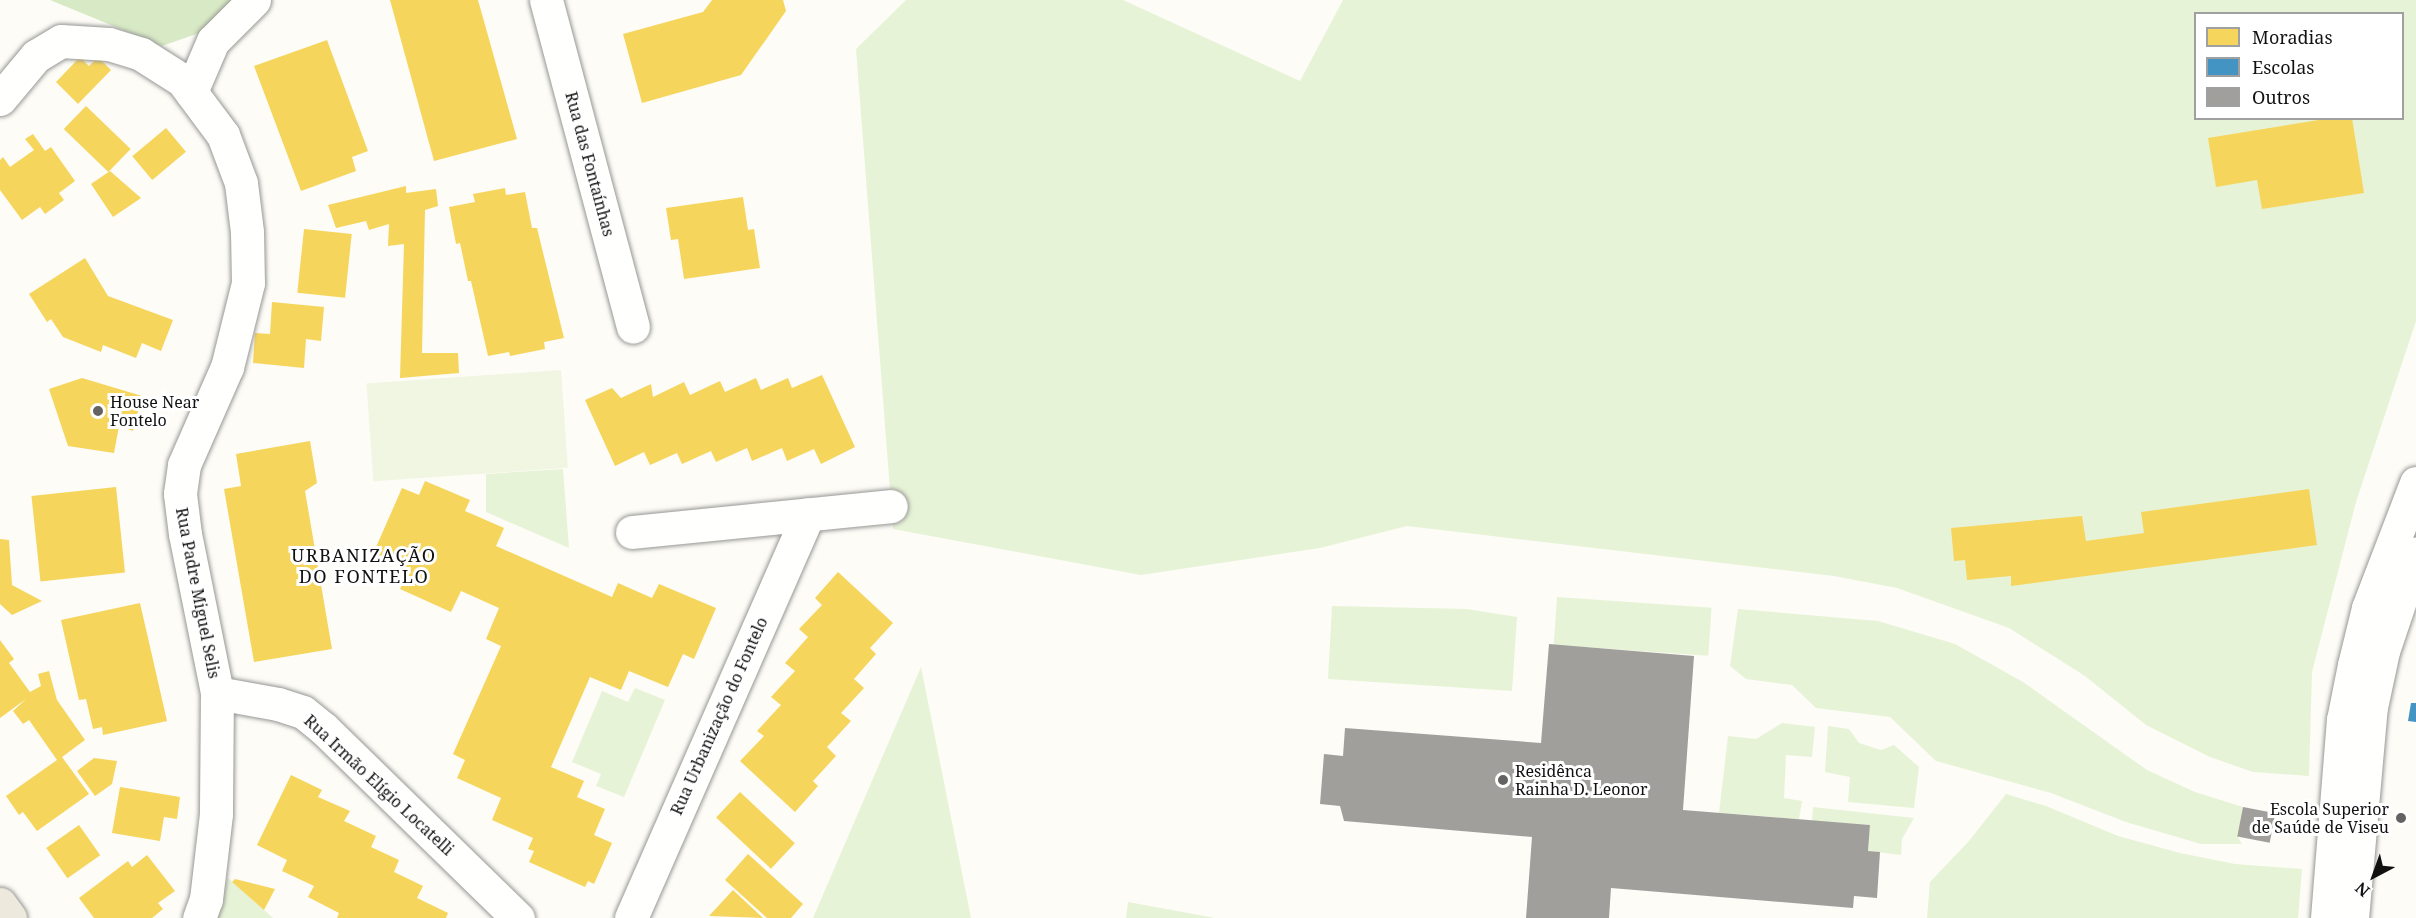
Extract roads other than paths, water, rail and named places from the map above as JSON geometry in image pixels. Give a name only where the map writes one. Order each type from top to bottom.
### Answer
[{"type":"main road","points":[[0,904],[10,918]]},
{"type":"street","points":[[190,92],[213,41],[254,0]]},
{"type":"street","name":"Rua das Fontaínhas","points":[[554,5],[633,327]]},
{"type":"street","name":"Rua Padre Miguel Selis","points":[[0,99],[36,56],[61,41],[109,44],[141,54],[175,75],[190,92],[223,135],[241,183],[247,232],[248,283],[228,367],[184,465],[180,494],[184,534],[217,693],[216,814],[206,899],[199,918]]},
{"type":"street","points":[[2327,918],[2343,720],[2354,665],[2368,608],[2416,483]]},
{"type":"street","points":[[632,532],[891,506]]},
{"type":"street","name":"Rua Urbanização do Fontelo","points":[[631,918],[808,514]]},
{"type":"street","points":[[2352,918],[2371,707],[2383,651],[2416,553]]},
{"type":"street","name":"Rua Irmão Elígio Locatelli","points":[[217,693],[278,704],[303,712],[324,729],[518,918]]},
{"type":"place","name":"House Near Fontelo","points":[[98,411]]},
{"type":"place","name":"Residênca Rainha D. Leonor","points":[[1503,780]]},
{"type":"place","name":"Escola Superior de Saúde de Viseu","points":[[2401,818]]},
{"type":"district","name":"URBANIZAÇÃO DO FONTELO","points":[[364,566]]}]
